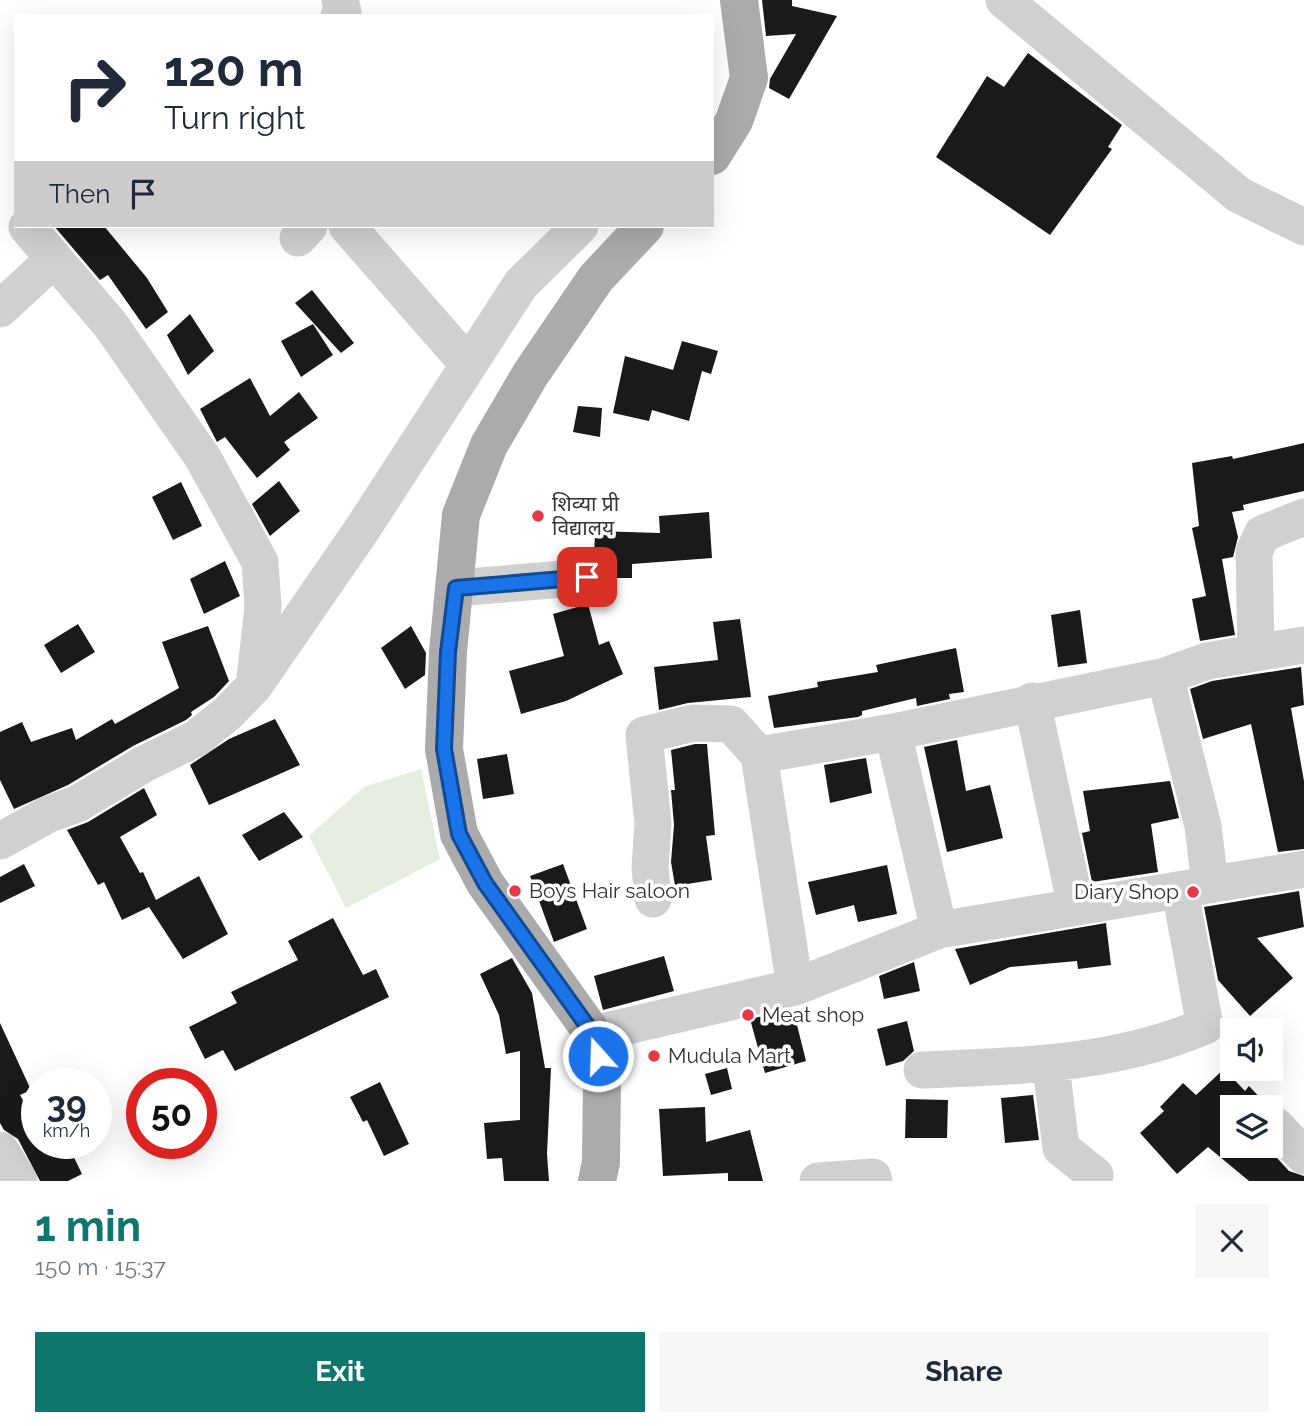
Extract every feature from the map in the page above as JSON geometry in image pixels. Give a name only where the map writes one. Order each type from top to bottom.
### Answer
[{"type":"main road","points":[[714,153],[734,121],[749,78],[739,0]]},
{"type":"main road","points":[[597,1181],[601,1161],[602,1079],[593,1034],[485,883],[459,834],[444,749],[448,652],[461,515],[489,445],[530,375],[596,278],[643,228]]},
{"type":"street","points":[[1004,0],[1238,195],[1304,227]]},
{"type":"street","points":[[28,228],[110,324],[203,458],[260,562],[263,607],[254,686]]},
{"type":"street","points":[[348,228],[467,363]]},
{"type":"street","points":[[0,841],[49,814],[77,804],[144,764],[197,738],[228,713],[254,686],[363,528],[467,363],[521,284],[578,228]]},
{"type":"street","points":[[0,309],[54,259]]},
{"type":"street","points":[[1256,653],[1254,552],[1262,534],[1304,517]]},
{"type":"street","points":[[456,588],[587,577]]},
{"type":"street","points":[[759,755],[892,732],[1032,701],[1165,676],[1207,661],[1304,645]]},
{"type":"street","points":[[922,1070],[1051,1065],[1136,1050],[1205,1026],[1195,888],[1203,826],[1165,676]]},
{"type":"street","points":[[1032,701],[1076,907]]},
{"type":"street","points":[[653,899],[650,868],[653,824],[644,735],[693,723],[730,724],[759,755],[795,988]]},
{"type":"street","points":[[892,732],[939,930]]},
{"type":"street","points":[[593,1034],[795,988],[939,930],[1304,869]]},
{"type":"street","points":[[1051,1065],[1061,1148],[1095,1175]]},
{"type":"street","points":[[1283,1134],[1304,1156]]},
{"type":"street","points":[[0,1150],[19,1181]]},
{"type":"street","points":[[818,1181],[873,1177],[874,1181]]},
{"type":"shaded area","points":[[421,769],[440,859],[346,908],[309,836],[364,787]]},
{"type":"building","points":[[762,0],[792,0],[792,6],[837,16],[789,99],[769,88],[770,79],[796,34],[766,36]]},
{"type":"building","points":[[1028,53],[1122,125],[1108,147],[1112,149],[1050,235],[936,157],[987,76],[1004,87]]},
{"type":"building","points":[[56,228],[106,228],[147,278],[168,312],[146,329],[108,275],[100,280]]},
{"type":"building","points":[[312,290],[354,343],[341,353],[295,303]]},
{"type":"building","points":[[190,314],[214,351],[188,375],[167,335]]},
{"type":"building","points":[[313,324],[333,355],[301,377],[281,341]]},
{"type":"building","points":[[682,341],[718,351],[711,374],[702,371],[689,421],[652,410],[649,421],[613,413],[625,356],[673,370]]},
{"type":"building","points":[[250,378],[270,416],[299,392],[318,418],[284,442],[290,450],[257,478],[225,437],[217,442],[200,409]]},
{"type":"building","points":[[578,406],[602,408],[600,437],[573,432]]},
{"type":"building","points":[[1304,443],[1304,491],[1243,505],[1244,510],[1232,512],[1238,537],[1233,557],[1222,559],[1235,635],[1200,641],[1192,599],[1206,596],[1192,528],[1199,526],[1192,463],[1232,456],[1233,459]]},
{"type":"building","points":[[279,481],[300,511],[270,536],[252,504]]},
{"type":"building","points":[[181,482],[202,526],[173,540],[152,497]]},
{"type":"building","points":[[709,512],[712,558],[632,564],[632,578],[608,578],[605,566],[594,558],[595,531],[660,533],[659,516]]},
{"type":"building","points":[[225,561],[240,596],[204,614],[190,579]]},
{"type":"building","points":[[588,604],[599,645],[609,641],[623,674],[566,701],[521,714],[509,671],[564,656],[553,614]]},
{"type":"building","points":[[1080,610],[1087,663],[1058,667],[1051,615]]},
{"type":"building","points":[[740,619],[751,697],[688,703],[659,710],[654,667],[718,660],[713,622]]},
{"type":"building","points":[[78,624],[95,652],[61,673],[44,645]]},
{"type":"building","points":[[208,626],[229,681],[214,697],[191,712],[192,715],[186,720],[133,746],[68,785],[14,809],[0,780],[0,732],[22,722],[31,742],[72,728],[76,740],[112,719],[115,724],[179,688],[162,642]]},
{"type":"building","points":[[411,626],[426,653],[425,675],[405,689],[381,648]]},
{"type":"building","points":[[956,648],[964,692],[949,694],[950,699],[917,706],[916,698],[862,711],[862,715],[858,717],[774,728],[768,696],[818,687],[817,682],[878,672],[876,665]]},
{"type":"building","points":[[1301,667],[1304,705],[1291,708],[1304,781],[1304,849],[1278,852],[1251,724],[1203,739],[1190,689],[1212,681]]},
{"type":"building","points":[[275,719],[300,765],[209,805],[190,765],[229,739]]},
{"type":"building","points":[[957,740],[966,791],[990,785],[1003,838],[947,852],[924,747]]},
{"type":"building","points":[[707,744],[715,835],[706,836],[712,880],[675,886],[671,862],[674,825],[671,790],[675,790],[671,750]]},
{"type":"building","points":[[507,754],[514,794],[483,799],[477,759]]},
{"type":"building","points":[[866,758],[872,793],[830,803],[824,765]]},
{"type":"building","points":[[1170,781],[1179,818],[1151,824],[1158,872],[1092,882],[1082,833],[1090,831],[1083,791]]},
{"type":"building","points":[[144,788],[157,815],[120,837],[140,873],[143,872],[156,900],[199,876],[228,934],[183,959],[149,907],[122,920],[104,882],[98,885],[67,830],[88,822]]},
{"type":"building","points":[[284,812],[303,837],[259,861],[242,835]]},
{"type":"building","points":[[24,864],[35,886],[0,903],[0,877]]},
{"type":"building","points":[[563,864],[587,929],[554,942],[530,876]]},
{"type":"building","points":[[887,865],[897,914],[858,922],[854,905],[816,915],[808,882]]},
{"type":"building","points":[[1299,891],[1304,927],[1257,938],[1293,978],[1250,1016],[1218,980],[1204,907]]},
{"type":"building","points":[[333,918],[363,975],[376,969],[389,997],[235,1071],[223,1050],[205,1059],[189,1027],[237,1003],[231,992],[298,960],[288,941]]},
{"type":"building","points":[[1106,923],[1111,965],[1078,969],[1077,961],[1010,967],[970,985],[955,949]]},
{"type":"building","points":[[664,956],[674,991],[603,1010],[594,976]]},
{"type":"building","points":[[512,958],[532,993],[545,1068],[551,1068],[547,1154],[549,1181],[504,1181],[502,1158],[487,1159],[484,1123],[520,1120],[520,1051],[506,1054],[499,1015],[480,974]]},
{"type":"building","points":[[914,962],[920,991],[884,999],[879,976]]},
{"type":"building","points":[[793,1009],[806,1061],[765,1073],[750,1019]]},
{"type":"building","points":[[907,1021],[914,1051],[903,1061],[886,1066],[877,1029]]},
{"type":"building","points":[[0,1023],[21,1068],[21,1145],[0,1123]]},
{"type":"building","points":[[727,1068],[732,1089],[711,1095],[705,1074]]},
{"type":"building","points":[[1220,1073],[1220,1081],[1235,1081],[1245,1091],[1249,1086],[1258,1095],[1220,1095],[1220,1157],[1208,1147],[1177,1174],[1140,1133],[1164,1111],[1160,1107],[1183,1083],[1196,1095]]},
{"type":"building","points":[[380,1082],[409,1144],[384,1156],[367,1120],[363,1122],[350,1097]]},
{"type":"building","points":[[1033,1095],[1039,1140],[1005,1143],[1001,1098]]},
{"type":"building","points":[[906,1099],[948,1100],[947,1138],[905,1138]]},
{"type":"building","points":[[705,1107],[706,1142],[750,1130],[763,1181],[728,1181],[728,1173],[663,1176],[659,1109]]},
{"type":"building","points":[[1221,1158],[1277,1158],[1289,1171],[1304,1176],[1304,1181],[1249,1181]]},
{"type":"building","points":[[28,1159],[75,1159],[82,1174],[68,1181],[40,1181]]},
{"type":"place","name":"शिव्या प्री विद्यालय","points":[[538,516]]},
{"type":"place","name":"Boys Hair saloon","points":[[515,891]]},
{"type":"place","name":"Diary Shop","points":[[1193,892]]},
{"type":"place","name":"Meat shop","points":[[748,1015]]},
{"type":"place","name":"Mudula Mart","points":[[654,1056]]},
{"type":"route","points":[[587,577],[456,588],[448,652],[444,749],[459,834],[485,883],[593,1034],[598,1056]]}]
